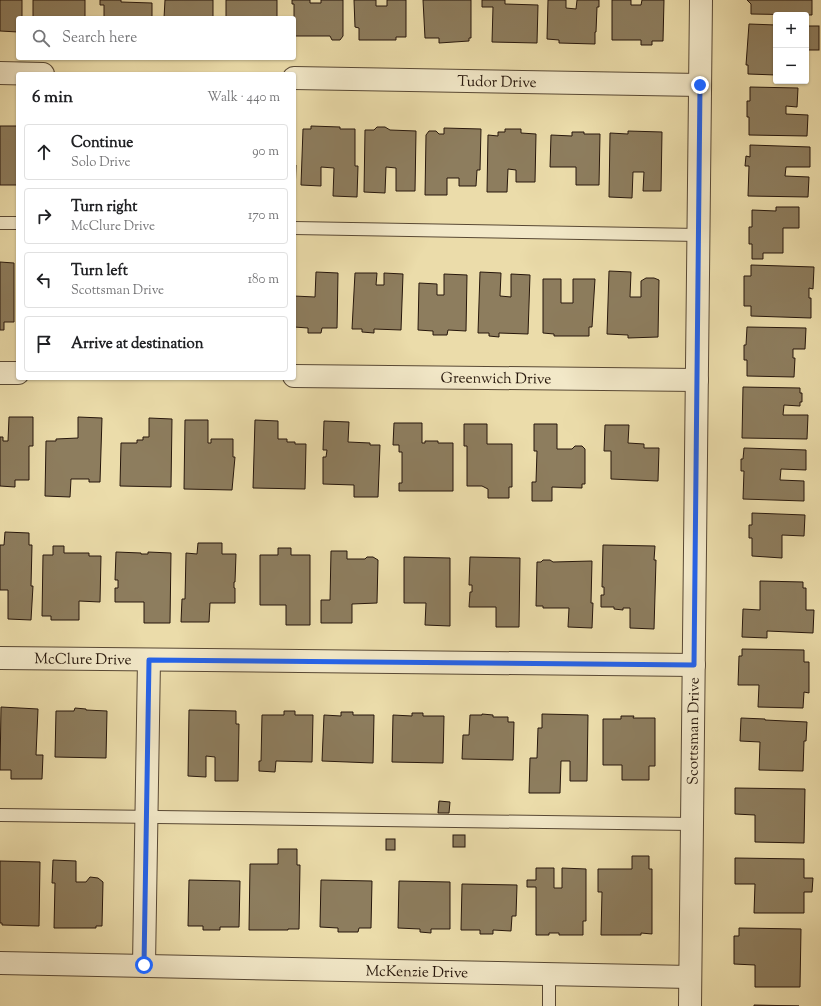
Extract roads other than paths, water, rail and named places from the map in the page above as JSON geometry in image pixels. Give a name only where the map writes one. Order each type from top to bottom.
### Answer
[{"type":"street","name":"Scottsman Drive","points":[[690,1006],[701,0]]},
{"type":"street","points":[[0,73],[16,73]]},
{"type":"street","name":"Tudor Drive","points":[[296,78],[700,85]]},
{"type":"street","points":[[0,373],[16,373]]},
{"type":"street","name":"Greenwich Drive","points":[[296,376],[697,380]]},
{"type":"street","name":"McClure Drive","points":[[0,658],[694,665]]},
{"type":"street","points":[[144,965],[149,660]]},
{"type":"street","name":"McKenzie Drive","points":[[0,963],[690,977]]},
{"type":"lane","points":[[0,223],[16,223]]},
{"type":"lane","points":[[296,228],[699,235]]},
{"type":"lane","points":[[0,815],[692,824]]},
{"type":"lane","points":[[549,974],[549,1006]]}]
